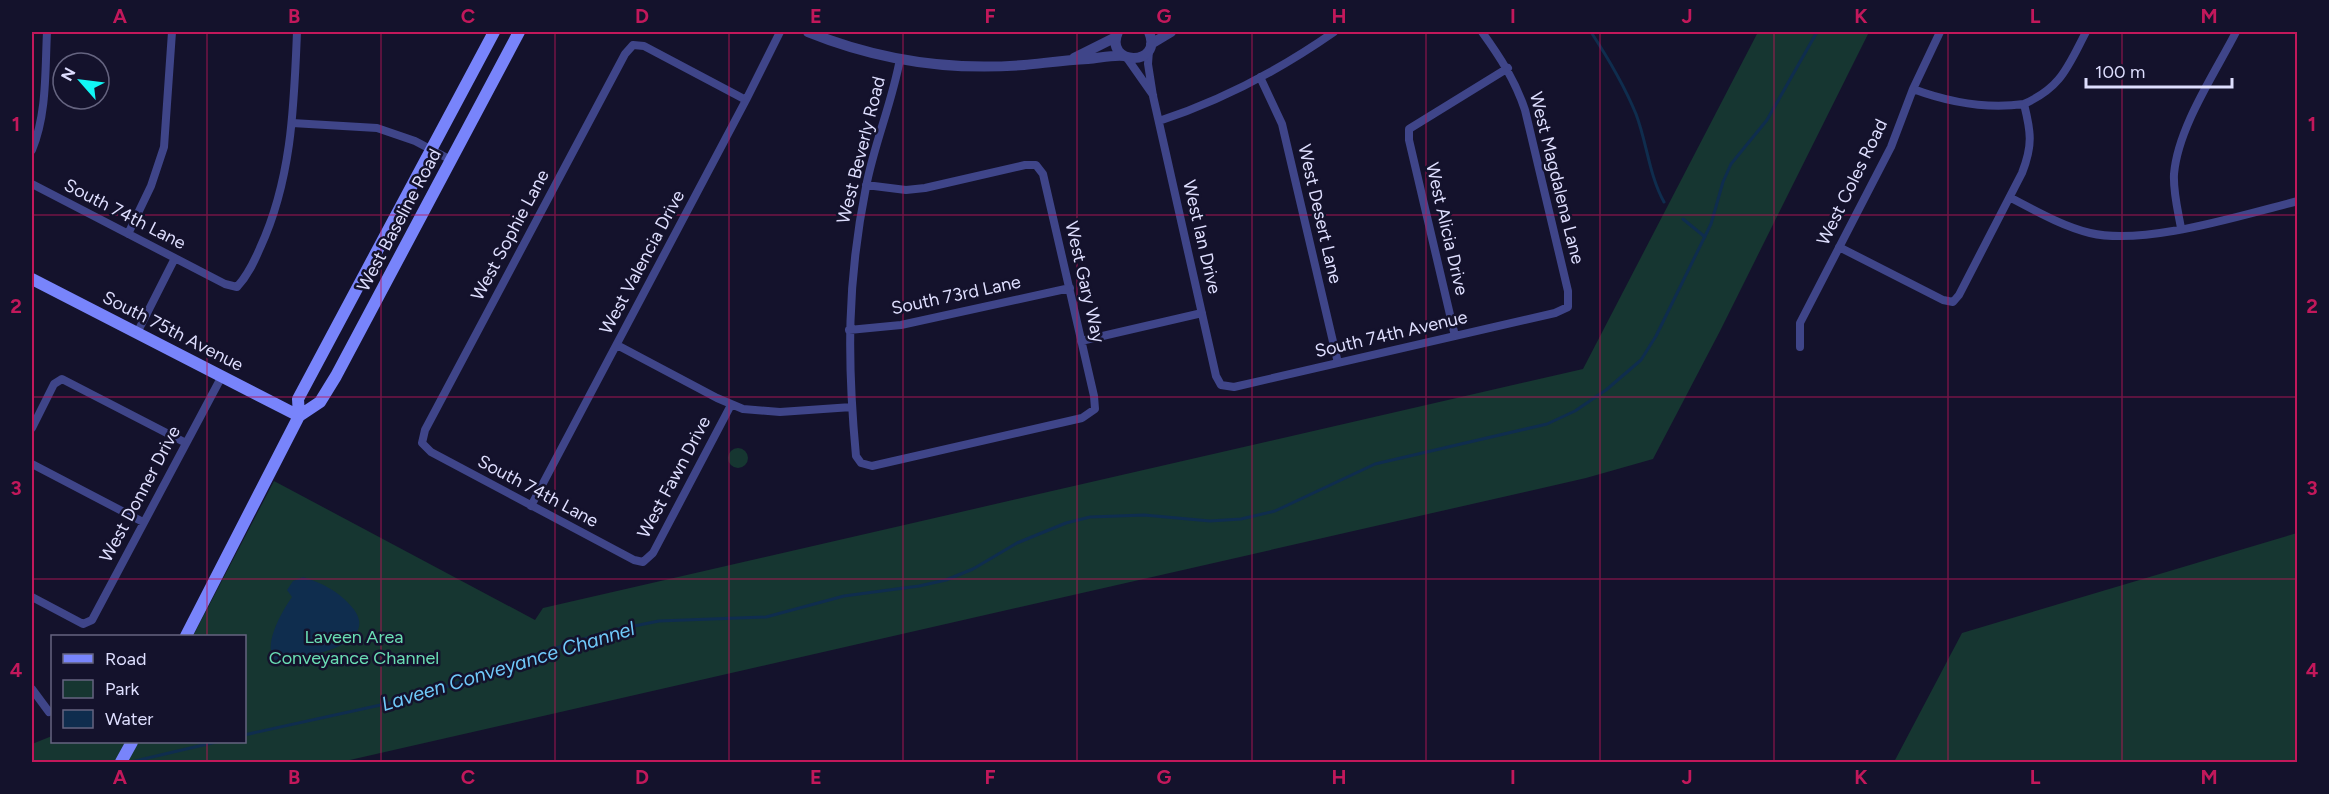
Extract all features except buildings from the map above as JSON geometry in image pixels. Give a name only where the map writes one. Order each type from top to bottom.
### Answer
[{"type":"main road","name":"West Baseline Road","points":[[299,416],[298,399],[494,32]]},
{"type":"main road","name":"West Baseline Road","points":[[187,635],[299,416],[320,402],[336,376],[519,32]]},
{"type":"main road","name":"South 75th Avenue","points":[[33,284],[136,333],[299,416]]},
{"type":"main road","points":[[121,762],[131,743]]},
{"type":"street","points":[[32,150],[43,111],[47,32]]},
{"type":"street","points":[[128,234],[151,186],[164,147],[172,32]]},
{"type":"street","points":[[297,32],[292,123],[377,128],[415,141],[451,160]]},
{"type":"street","name":"West Valencia Drive","points":[[531,506],[780,32]]},
{"type":"street","points":[[808,32],[858,50],[900,59],[947,66],[991,68],[1111,55],[1140,58],[1150,47],[1171,32]]},
{"type":"street","points":[[1149,32],[1150,47]]},
{"type":"street","points":[[1159,121],[1199,106],[1260,77],[1334,32]]},
{"type":"street","name":"West Magdalena Lane","points":[[1482,32],[1518,87],[1534,142],[1568,291],[1568,307]]},
{"type":"street","name":"West Coles Road","points":[[1800,347],[1800,323],[1891,147],[1913,89],[1940,32]]},
{"type":"street","points":[[1913,89],[1952,101],[2006,107],[2025,104],[2054,87],[2064,74],[2086,32]]},
{"type":"street","points":[[2181,228],[2174,176],[2178,151],[2185,131],[2236,32]]},
{"type":"street","points":[[1074,58],[1117,33]]},
{"type":"street","points":[[1117,33],[1117,48],[1126,57]]},
{"type":"street","name":"West Sophie Lane","points":[[422,443],[425,430],[625,54],[633,45],[644,46],[746,100]]},
{"type":"street","name":"West Ian Drive","points":[[1150,47],[1148,64],[1153,96],[1216,376],[1221,385]]},
{"type":"street","name":"West Ian Drive","points":[[1126,57],[1153,96]]},
{"type":"street","name":"West Beverly Road","points":[[861,463],[856,456],[852,408],[849,330],[853,262],[866,185],[900,59]]},
{"type":"street","name":"West Alicia Drive","points":[[1455,336],[1409,141],[1409,129],[1508,69]]},
{"type":"street","name":"West Desert Lane","points":[[1260,77],[1282,124],[1338,363]]},
{"type":"street","points":[[1839,247],[1943,300],[1953,302],[1959,295],[2011,198],[2030,152],[2031,132],[2025,104]]},
{"type":"street","name":"South 74th Lane","points":[[32,184],[225,284],[237,287],[246,277],[276,209],[283,185],[292,123]]},
{"type":"street","name":"West Gary Way","points":[[861,463],[872,466],[1082,418],[1095,409],[1043,174],[1036,165],[1025,165],[925,188],[906,190],[866,185]]},
{"type":"street","points":[[2011,198],[2057,222],[2109,236],[2181,228],[2298,201]]},
{"type":"street","points":[[136,333],[175,258]]},
{"type":"street","name":"South 73rd Lane","points":[[849,330],[901,325],[1070,288]]},
{"type":"street","name":"South 74th Avenue","points":[[1221,385],[1234,387],[1555,313],[1568,307]]},
{"type":"street","points":[[1081,341],[1203,313]]},
{"type":"street","points":[[617,345],[731,405],[762,412],[852,408]]},
{"type":"street","name":"West Donner Drive","points":[[32,597],[83,624],[92,620],[222,376]]},
{"type":"street","points":[[32,428],[54,384],[62,379],[186,442]]},
{"type":"street","name":"West Fawn Drive","points":[[643,562],[653,553],[731,405]]},
{"type":"street","name":"South 74th Lane","points":[[422,443],[431,452],[531,506],[634,560],[643,562]]},
{"type":"street","points":[[32,464],[143,522]]},
{"type":"street","points":[[32,689],[49,712]]},
{"type":"green space","name":"Laveen Area Conveyance Channel","points":[[1758,32],[1869,32],[1720,331],[1653,459],[1586,478],[341,762],[32,762],[32,744],[51,736],[51,743],[246,743],[246,635],[194,635],[274,481],[535,620],[543,608],[1583,369]]},
{"type":"green space","points":[[738,448],[745,451],[748,458],[745,465],[738,468],[731,465],[728,458],[731,451]]},
{"type":"green space","points":[[2297,533],[2297,762],[1894,762],[1962,633]]},
{"type":"water","points":[[303,577],[341,596],[359,619],[358,631],[349,640],[320,653],[277,661],[272,655],[271,648],[274,630],[292,597],[287,590],[293,581]]},
{"type":"waterway","points":[[1591,32],[1636,114],[1655,181],[1664,202]]},
{"type":"waterway","name":"Laveen Conveyance Channel","points":[[246,735],[417,697],[609,631],[659,621],[766,617],[844,596],[946,580],[973,569],[1017,543],[1066,523],[1090,517],[1144,515],[1210,521],[1241,519],[1275,511],[1375,464],[1547,424],[1575,411],[1606,390],[1641,360],[1656,336],[1711,224],[1723,182],[1731,164],[1767,120],[1817,32]]},
{"type":"waterway","points":[[1683,219],[1705,237]]},
{"type":"waterway","name":"Laveen Conveyance Channel","points":[[135,761],[212,743]]}]
